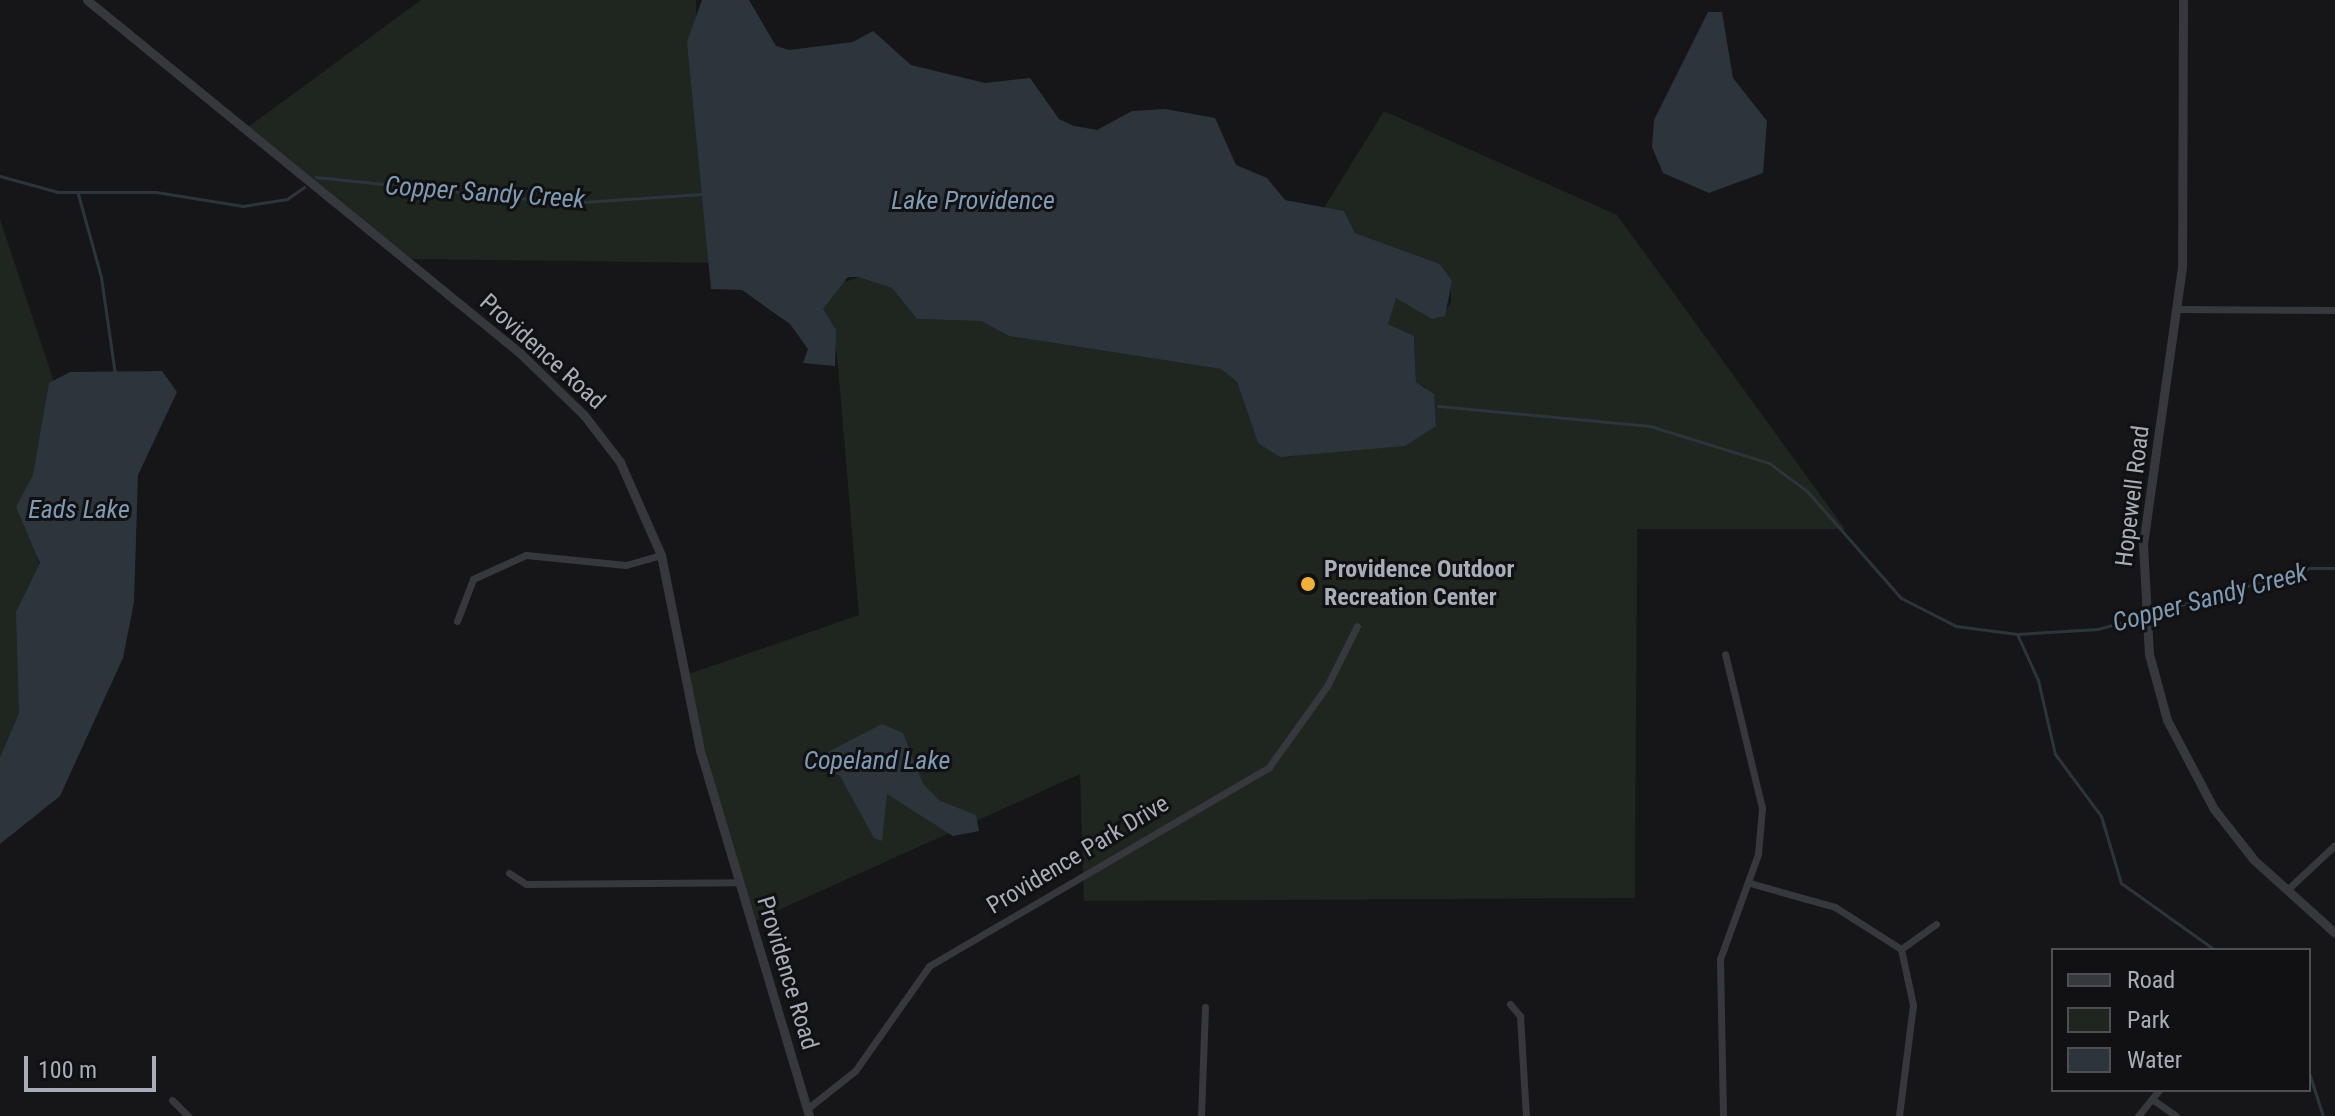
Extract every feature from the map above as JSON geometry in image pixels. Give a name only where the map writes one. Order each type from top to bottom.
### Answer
[{"type":"street","name":"Providence Road","points":[[87,0],[567,396],[620,462],[661,555],[700,750],[808,1113]]},
{"type":"street","name":"Hopewell Road","points":[[2183,0],[2179,309],[2143,544],[2149,654],[2167,720],[2197,782],[2240,845],[2335,933]]},
{"type":"street","points":[[2179,309],[2335,310]]},
{"type":"street","points":[[457,621],[473,579],[526,555],[626,565],[661,555]]},
{"type":"street","name":"Providence Park Drive","points":[[808,1113],[855,1071],[929,966],[1269,767],[1327,686],[1357,626]]},
{"type":"street","points":[[1723,1116],[1720,959],[1750,883],[1762,808],[1725,654]]},
{"type":"street","points":[[2287,890],[2335,845]]},
{"type":"street","points":[[509,873],[526,884],[739,882]]},
{"type":"street","points":[[1750,883],[1835,907],[1901,949],[1913,1005],[1899,1116]]},
{"type":"street","points":[[1901,949],[1936,924]]},
{"type":"street","points":[[1510,1004],[1520,1016],[1526,1116]]},
{"type":"street","points":[[1201,1116],[1205,1007]]},
{"type":"street","points":[[2138,1116],[2157,1092]]},
{"type":"street","points":[[2152,1099],[2176,1116]]},
{"type":"street","points":[[172,1100],[188,1116]]},
{"type":"green space","points":[[421,0],[696,0],[700,169],[719,263],[412,259],[244,130]]},
{"type":"green space","points":[[1384,111],[1617,215],[1845,529],[1637,529],[1635,898],[1084,901],[1080,774],[750,923],[686,675],[859,615],[837,355],[822,309],[840,284],[858,277],[892,288],[917,319],[981,321],[1009,336],[1221,369],[1237,382],[1258,443],[1290,457],[1322,448],[1405,446],[1426,387],[1416,383],[1414,336],[1388,324],[1390,307],[1396,298],[1440,318],[1451,303],[1451,281],[1440,264],[1355,233],[1344,211],[1324,208]]},
{"type":"green space","points":[[0,219],[56,388],[31,532],[41,571],[56,571],[0,806]]},
{"type":"water","name":"Lake Providence","points":[[702,0],[749,0],[776,46],[789,50],[853,42],[873,31],[911,65],[985,83],[1030,78],[1059,119],[1074,126],[1097,130],[1132,111],[1165,109],[1215,118],[1236,165],[1267,178],[1285,200],[1344,211],[1355,233],[1440,264],[1452,281],[1445,316],[1432,319],[1396,298],[1388,324],[1414,336],[1416,382],[1434,394],[1436,426],[1405,446],[1280,457],[1258,443],[1237,382],[1221,369],[1009,336],[981,321],[917,319],[892,288],[858,277],[848,277],[823,309],[836,330],[835,366],[803,363],[808,349],[790,324],[742,290],[711,289],[687,42]]},
{"type":"water","points":[[1708,12],[1722,12],[1733,78],[1767,121],[1763,173],[1709,193],[1663,173],[1652,147],[1654,120]]},
{"type":"water","name":"Eads Lake","points":[[162,371],[177,392],[138,475],[134,602],[123,658],[60,796],[0,844],[0,758],[19,713],[16,612],[40,563],[16,507],[33,475],[49,383],[70,372]]},
{"type":"water","name":"Copeland Lake","points":[[882,724],[903,733],[923,784],[940,801],[976,815],[979,831],[953,836],[887,794],[882,841],[874,838],[840,776],[822,767],[826,753]]},
{"type":"waterway","name":"Copper Sandy Creek","points":[[0,176],[58,192],[156,192],[243,206],[287,199],[304,187]]},
{"type":"waterway","name":"Copper Sandy Creek","points":[[316,177],[567,203],[703,194]]},
{"type":"waterway","points":[[78,194],[101,277],[115,374]]},
{"type":"waterway","name":"Copper Sandy Creek","points":[[1438,406],[1650,426],[1769,463],[1807,491],[1901,598],[1956,626],[2017,634],[2098,629],[2310,568],[2335,568]]},
{"type":"waterway","points":[[2017,634],[2038,680],[2055,754],[2101,816],[2121,883],[2212,948]]},
{"type":"waterway","points":[[2311,1079],[2323,1116]]},
{"type":"place","name":"Providence Outdoor Recreation Center","points":[[1308,584]]}]
